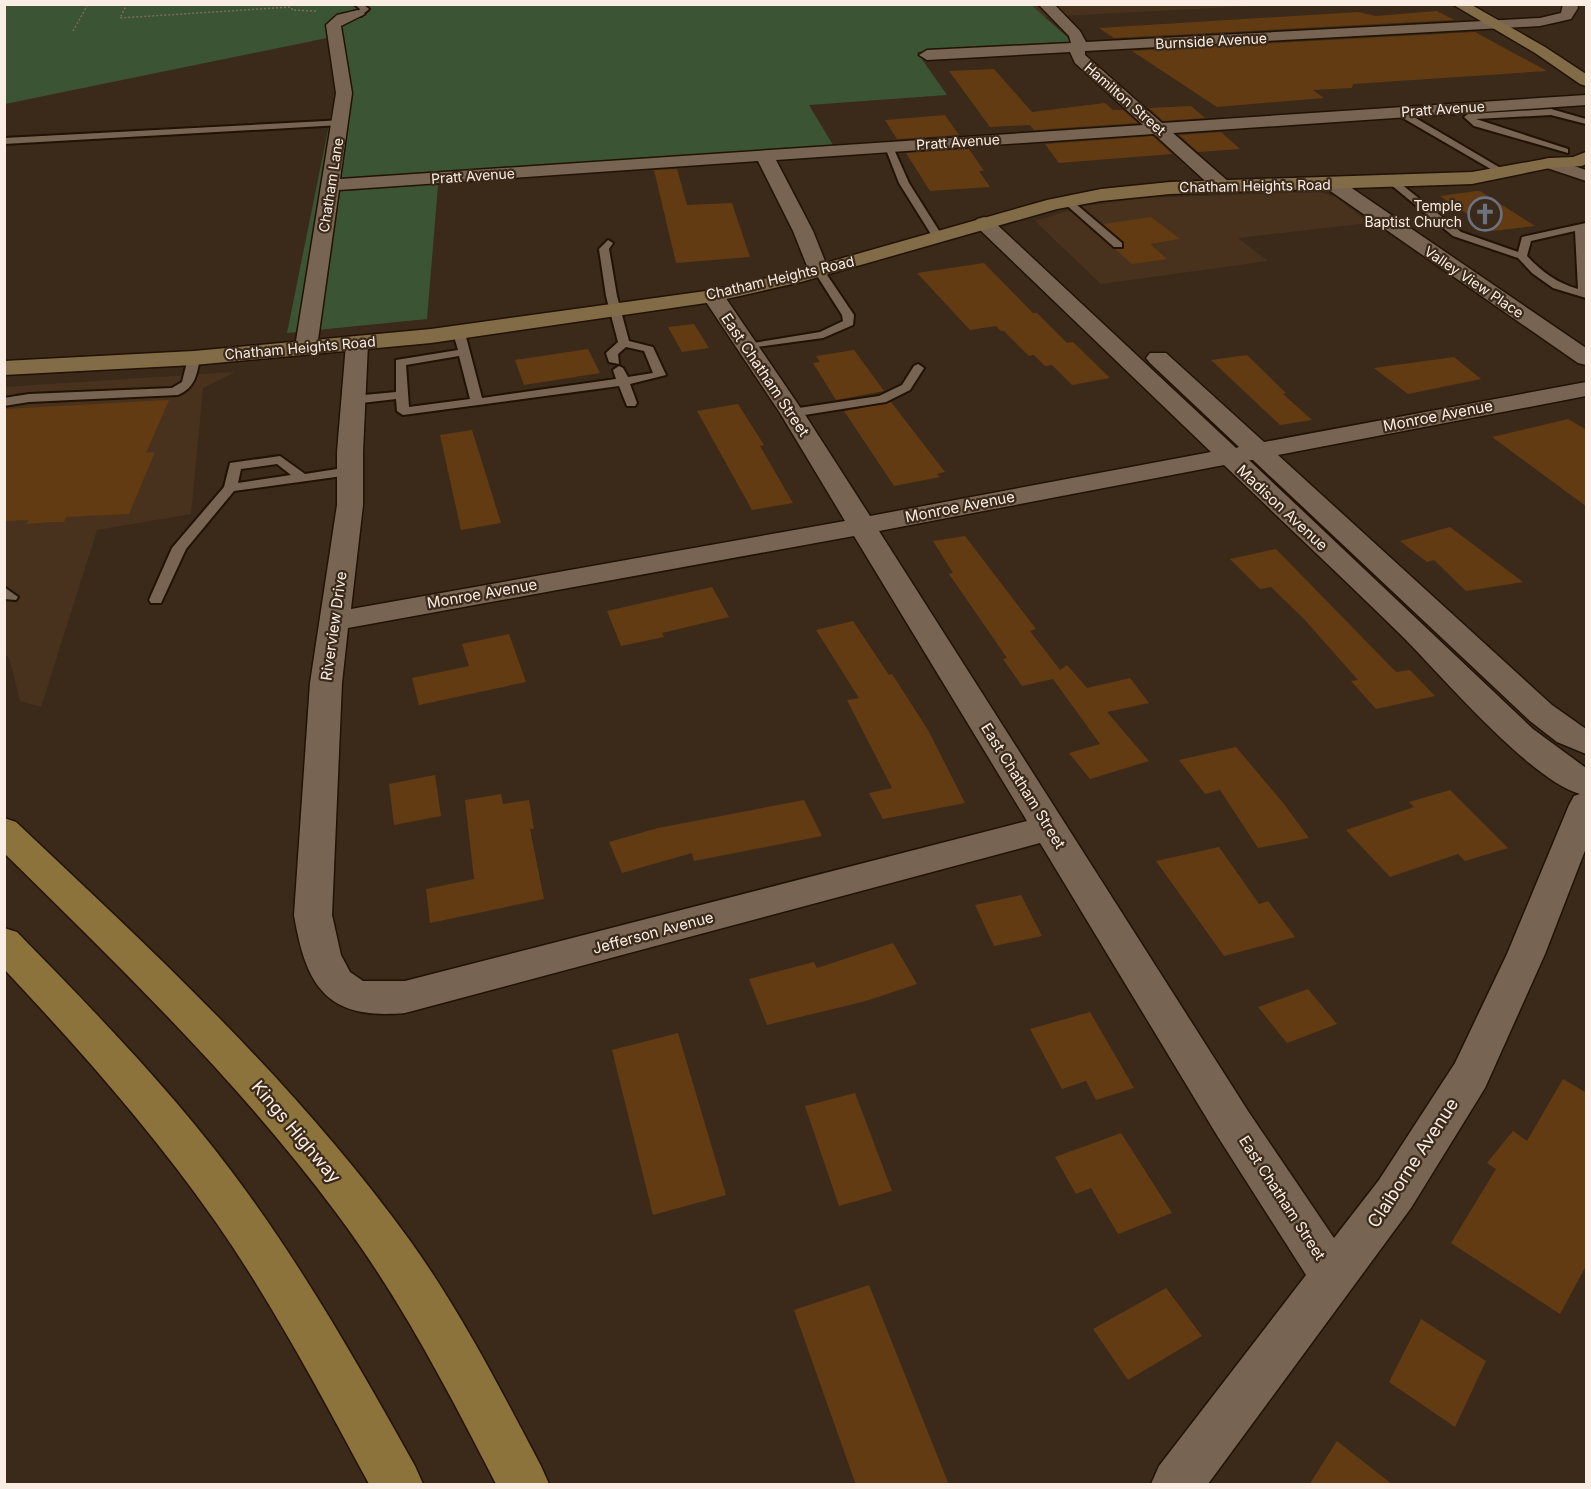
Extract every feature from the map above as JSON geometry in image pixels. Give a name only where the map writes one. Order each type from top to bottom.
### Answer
[{"type":"main road","points":[[1459,4],[1587,81]]},
{"type":"main road","points":[[1485,4],[1566,49]]},
{"type":"main road","name":"Chatham Heights Road","points":[[4,368],[194,358],[357,344],[462,342],[614,311],[712,296],[819,271],[1067,201],[1138,190],[1472,178],[1504,173],[1557,157],[1587,139]]},
{"type":"main road","name":"Chatham Heights Road","points":[[1557,157],[1576,162],[1587,157]]},
{"type":"main road","name":"Kings Highway","points":[[4,831],[217,1039],[303,1136],[396,1259],[466,1375],[523,1485]]},
{"type":"main road","points":[[4,943],[108,1053],[231,1207],[315,1334],[397,1485]]},
{"type":"street","name":"Hamilton Street","points":[[1045,4],[1076,34],[1079,41],[1077,55],[1081,60],[1222,186]]},
{"type":"street","name":"Burnside Avenue","points":[[927,55],[1494,25],[1559,18],[1569,12],[1570,4]]},
{"type":"street","name":"Chatham Lane","points":[[306,347],[341,122],[344,83],[333,23],[358,9]]},
{"type":"street","name":"Pratt Avenue","points":[[330,185],[1587,100]]},
{"type":"street","points":[[764,155],[803,231],[819,271]]},
{"type":"street","points":[[1557,157],[1587,176]]},
{"type":"street","name":"Valley View Place","points":[[1333,184],[1587,358]]},
{"type":"street","name":"Madison Avenue","points":[[1011,216],[1076,281],[1540,713],[1569,734],[1587,743]]},
{"type":"street","name":"Madison Avenue","points":[[984,224],[1410,627],[1521,737],[1554,764],[1587,784]]},
{"type":"street","name":"East Chatham Street","points":[[712,296],[792,413],[1233,1124],[1334,1277]]},
{"type":"street","name":"Riverview Drive","points":[[314,909],[326,683],[346,544],[357,344]]},
{"type":"street","name":"Monroe Avenue","points":[[334,621],[861,526],[1587,388]]},
{"type":"street","name":"Claiborne Avenue","points":[[1177,1485],[1395,1194],[1470,1075],[1526,954],[1587,805]]},
{"type":"street","name":"Jefferson Avenue","points":[[314,909],[318,947],[327,974],[340,989],[362,998],[388,1000],[1049,828]]},
{"type":"lane","points":[[1399,112],[1504,173]]},
{"type":"lane","points":[[1557,157],[1477,124],[1468,117],[1551,112],[1587,122]]},
{"type":"lane","points":[[4,141],[341,122]]},
{"type":"lane","points":[[888,147],[904,183],[938,237]]},
{"type":"lane","points":[[1393,182],[1457,234],[1522,256],[1536,272],[1557,286],[1585,295],[1583,227],[1526,239],[1522,256]]},
{"type":"lane","points":[[1067,201],[1118,245]]},
{"type":"lane","points":[[608,243],[604,249],[614,311],[624,343]]},
{"type":"lane","points":[[746,347],[823,335],[849,323],[848,315],[819,271]]},
{"type":"lane","points":[[477,402],[462,342],[400,362],[403,411],[477,402],[624,382],[660,375],[649,350],[624,343]]},
{"type":"lane","points":[[624,343],[612,353],[631,402]]},
{"type":"lane","points":[[4,402],[28,398],[163,393],[184,389],[189,384],[194,358]]},
{"type":"lane","points":[[792,413],[882,399],[906,387],[918,368]]},
{"type":"lane","points":[[353,400],[402,395]]},
{"type":"lane","points":[[156,600],[179,548],[230,488],[235,466],[280,460],[302,478]]},
{"type":"lane","points":[[230,488],[350,471]]},
{"type":"path","points":[[73,31],[88,4]]},
{"type":"path","points":[[127,4],[120,18],[291,7]]},
{"type":"shaded area","points":[[1030,5],[1269,5],[1043,17]]},
{"type":"shaded area","points":[[1319,192],[1336,197],[1369,223],[1238,238],[1268,261],[1101,284],[1035,221],[1084,206],[1144,198]]},
{"type":"shaded area","points":[[235,372],[203,388],[191,514],[97,530],[41,707],[20,701],[9,658],[5,654],[4,387]]},
{"type":"green space","points":[[1030,4],[1073,42],[917,52],[947,95],[809,105],[833,145],[439,173],[427,319],[287,333],[335,95],[327,38],[5,104],[5,5]]},
{"type":"building","points":[[1437,11],[1454,20],[1114,38],[1099,28],[1358,12],[1376,16]]},
{"type":"building","points":[[1475,32],[1547,71],[1353,84],[1352,88],[1313,90],[1324,98],[1217,107],[1132,51]]},
{"type":"building","points":[[994,69],[1032,112],[1105,103],[1113,110],[1123,110],[1138,123],[1034,130],[1030,125],[990,127],[949,71]]},
{"type":"building","points":[[1191,106],[1205,118],[1163,121],[1149,108]]},
{"type":"building","points":[[945,115],[959,135],[897,139],[885,120]]},
{"type":"building","points":[[1221,132],[1240,149],[1198,152],[1179,135]]},
{"type":"building","points":[[1153,136],[1172,154],[1059,163],[1045,144]]},
{"type":"building","points":[[969,149],[984,171],[979,171],[990,187],[930,191],[906,153]]},
{"type":"building","points":[[677,169],[687,205],[732,203],[750,257],[676,263],[654,170]]},
{"type":"building","name":"Temple Baptist Church","points":[[1480,191],[1535,226],[1493,231],[1440,196]]},
{"type":"building","points":[[1151,217],[1180,239],[1150,244],[1167,259],[1132,264],[1115,249],[1124,249],[1123,241],[1103,224]]},
{"type":"building","points":[[984,263],[1033,313],[1037,313],[1067,343],[1073,342],[1110,378],[1072,385],[1052,365],[1045,366],[1034,355],[1029,356],[996,326],[970,330],[917,273]]},
{"type":"building","points":[[694,324],[709,348],[682,352],[668,327]]},
{"type":"building","points":[[588,349],[600,373],[524,385],[515,360]]},
{"type":"building","points":[[854,350],[884,391],[836,400],[813,363],[820,362],[816,356]]},
{"type":"building","points":[[1247,355],[1286,393],[1283,394],[1312,420],[1280,425],[1211,360]]},
{"type":"building","points":[[1454,357],[1481,379],[1408,394],[1374,368]]},
{"type":"building","points":[[169,400],[146,453],[155,452],[129,514],[66,517],[64,522],[26,524],[29,520],[4,521],[4,409]]},
{"type":"building","points":[[891,402],[945,472],[937,474],[940,477],[894,486],[844,411]]},
{"type":"building","points":[[738,404],[764,445],[760,446],[793,503],[752,510],[697,411]]},
{"type":"building","points":[[1568,419],[1587,430],[1587,507],[1492,437]]},
{"type":"building","points":[[472,430],[501,523],[461,530],[440,435]]},
{"type":"building","points":[[1450,527],[1523,582],[1466,591],[1434,560],[1427,562],[1400,541]]},
{"type":"building","points":[[965,536],[1036,629],[1030,631],[1060,670],[1067,665],[1087,688],[1130,678],[1149,703],[1107,712],[1149,761],[1090,779],[1069,753],[1100,744],[1053,679],[1022,686],[1003,659],[1007,658],[949,574],[953,573],[933,541]]},
{"type":"building","points":[[1276,549],[1396,672],[1410,670],[1435,696],[1376,709],[1351,681],[1358,680],[1304,619],[1271,587],[1260,589],[1230,559]]},
{"type":"building","points":[[712,587],[729,617],[662,633],[664,637],[621,646],[607,611]]},
{"type":"building","points":[[853,621],[889,675],[892,674],[928,730],[965,803],[883,819],[869,793],[892,788],[847,700],[859,698],[816,630]]},
{"type":"building","points":[[509,634],[526,682],[419,705],[412,678],[469,666],[462,644]]},
{"type":"building","points":[[1236,747],[1309,838],[1258,848],[1220,790],[1205,794],[1179,760]]},
{"type":"building","points":[[435,775],[441,816],[394,825],[389,784]]},
{"type":"building","points":[[1450,790],[1508,848],[1465,861],[1458,854],[1390,877],[1346,830],[1414,807],[1409,802]]},
{"type":"building","points":[[501,794],[503,804],[529,800],[534,829],[530,829],[544,899],[430,923],[426,889],[474,879],[465,800]]},
{"type":"building","points":[[804,800],[822,836],[694,861],[692,853],[622,873],[609,842],[658,828]]},
{"type":"building","points":[[1219,847],[1259,904],[1268,901],[1295,937],[1224,956],[1156,861]]},
{"type":"building","points":[[1021,895],[1042,936],[994,946],[975,905]]},
{"type":"building","points":[[893,943],[917,984],[866,1001],[767,1025],[749,979],[814,962],[817,968]]},
{"type":"building","points":[[1308,989],[1337,1024],[1287,1043],[1258,1007]]},
{"type":"building","points":[[1090,1012],[1134,1088],[1096,1100],[1086,1081],[1062,1089],[1030,1029]]},
{"type":"building","points":[[678,1033],[726,1195],[653,1215],[612,1050]]},
{"type":"building","points":[[1563,1079],[1587,1093],[1587,1264],[1560,1314],[1451,1243],[1496,1169],[1487,1163],[1513,1131],[1527,1141]]},
{"type":"building","points":[[855,1093],[892,1191],[839,1206],[805,1106]]},
{"type":"building","points":[[1121,1133],[1172,1213],[1118,1234],[1091,1188],[1076,1194],[1055,1157]]},
{"type":"building","points":[[869,1285],[949,1485],[856,1485],[794,1310]]},
{"type":"building","points":[[1166,1288],[1202,1336],[1128,1380],[1093,1329]]},
{"type":"building","points":[[1421,1319],[1486,1361],[1455,1427],[1389,1382]]},
{"type":"building","points":[[1337,1441],[1393,1485],[1309,1485]]},
{"type":"place","name":"Temple Baptist Church","points":[[1485,214]]}]
